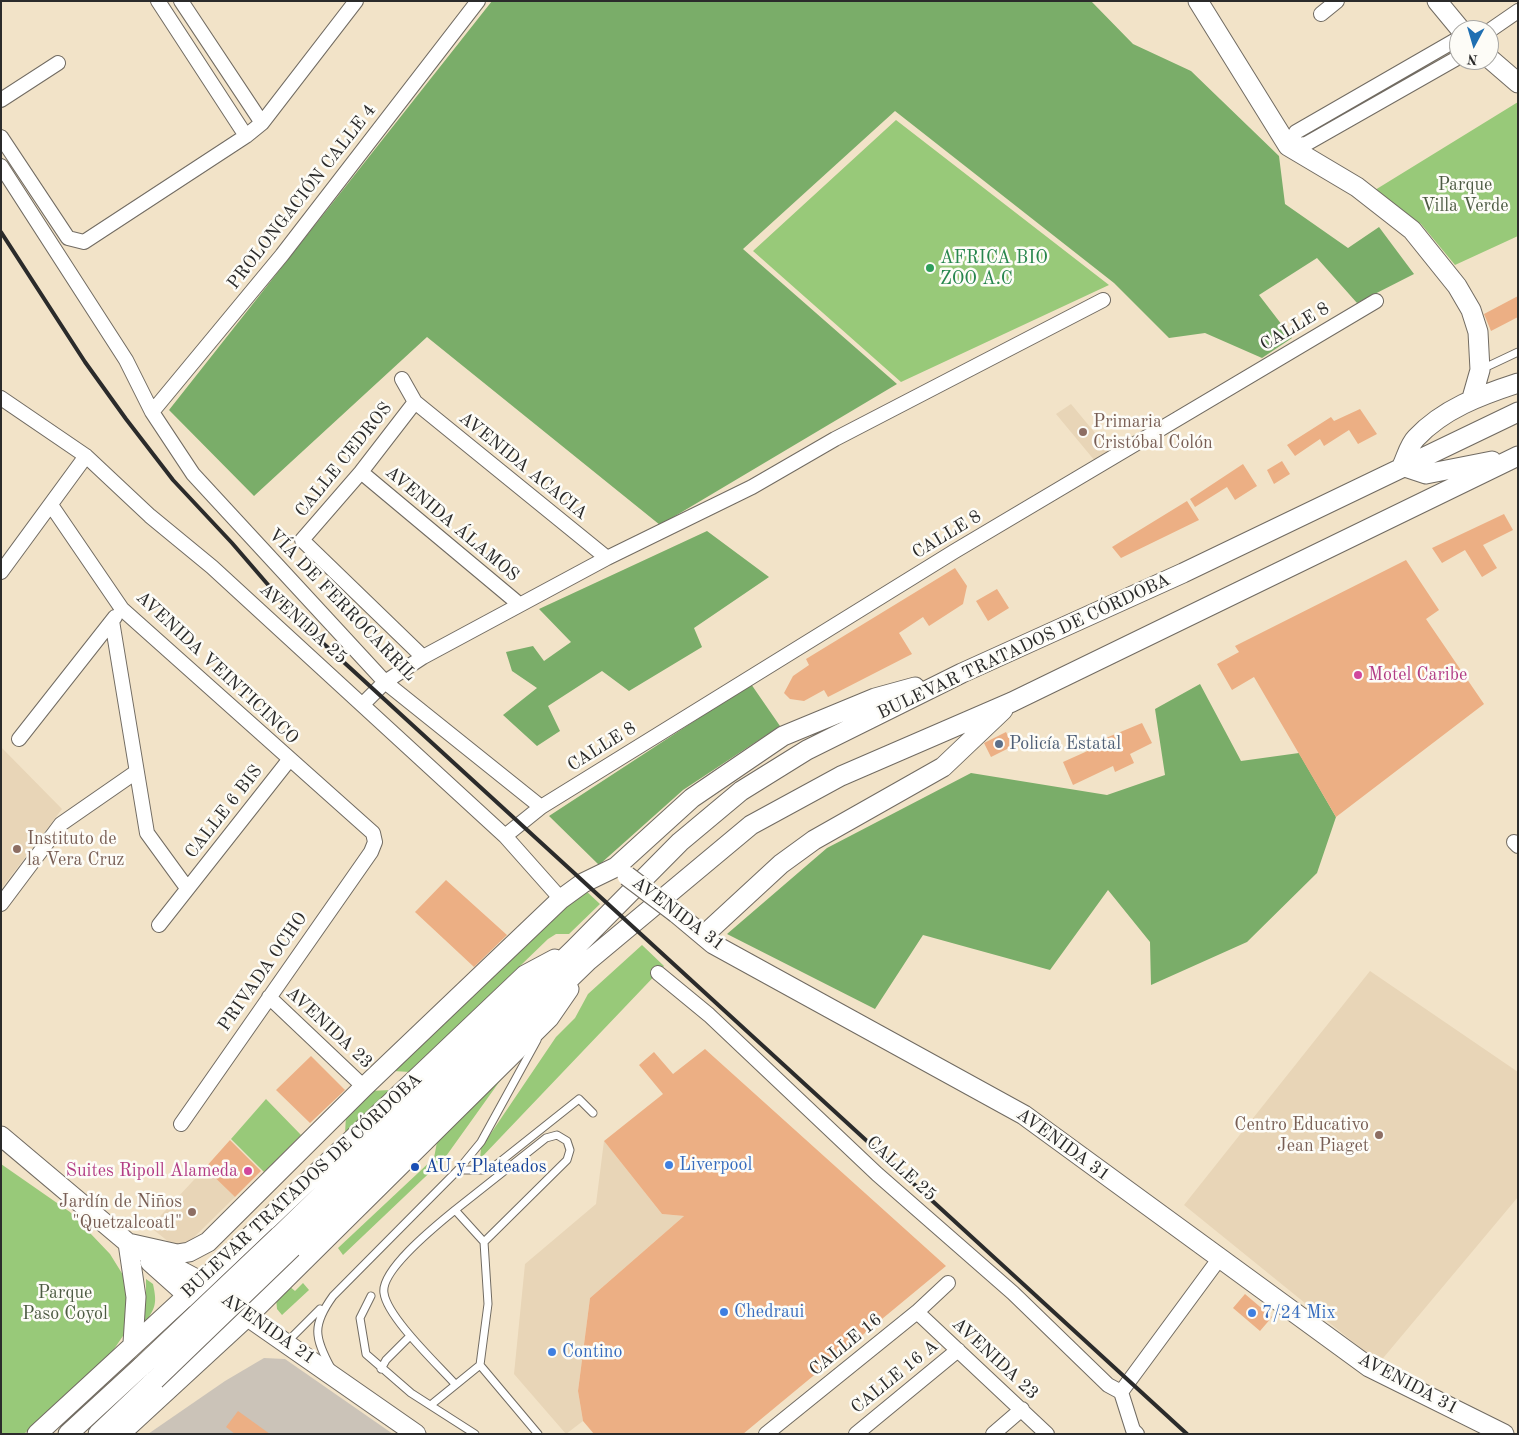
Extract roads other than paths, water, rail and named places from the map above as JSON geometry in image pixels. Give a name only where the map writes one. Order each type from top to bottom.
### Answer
[{"type":"street","points":[[158,1],[246,136]]},
{"type":"street","points":[[181,1],[262,123]]},
{"type":"street","points":[[1,137],[68,238],[84,242],[246,136],[262,123],[356,1]]},
{"type":"street","name":"PROLONGACIÓN CALLE 4","points":[[152,412],[282,256],[478,1]]},
{"type":"street","points":[[1198,1],[1288,146],[1357,188],[1412,230],[1457,286],[1471,310],[1478,332],[1480,370],[1472,398]]},
{"type":"street","points":[[1321,14],[1337,1]]},
{"type":"street","points":[[1437,1],[1453,20]]},
{"type":"street","points":[[1499,24],[1518,11]]},
{"type":"street","points":[[1288,146],[1296,132],[1449,44]]},
{"type":"street","points":[[1,100],[58,63]]},
{"type":"street","points":[[1288,146],[1306,144],[1449,63]]},
{"type":"street","points":[[1499,67],[1518,83]]},
{"type":"street","name":"VÍA DE FERROCARRIL","points":[[1,166],[126,360],[152,412],[193,474],[385,682],[541,807]]},
{"type":"street","points":[[363,704],[385,682],[423,657],[519,604],[607,558],[752,488],[835,439],[1103,300]]},
{"type":"street","name":"CALLE 8","points":[[541,807],[955,551],[1376,300]]},
{"type":"street","points":[[402,379],[415,402]]},
{"type":"street","points":[[1518,383],[1472,398],[1436,421],[1414,439],[1402,466],[1426,474],[1518,456]]},
{"type":"street","name":"AVENIDA 25","points":[[1,398],[86,456],[144,511],[212,566],[505,836],[561,899]]},
{"type":"street","name":"AVENIDA ACACIA","points":[[415,402],[607,558]]},
{"type":"street","name":"CALLE CEDROS","points":[[415,402],[361,472],[302,540],[423,657]]},
{"type":"street","name":"BULEVAR TRATADOS DE CÓRDOBA","points":[[98,1434],[156,1380],[286,1242],[581,955],[680,842],[742,791],[807,750],[962,673],[1183,573],[1402,466],[1518,412]]},
{"type":"street","points":[[1,572],[86,456]]},
{"type":"street","name":"BULEVAR TRATADOS DE CÓRDOBA","points":[[37,1434],[133,1343],[202,1282],[336,1152],[525,974],[581,955],[751,825],[841,776],[1012,702],[1518,456]]},
{"type":"street","name":"AVENIDA ÁLAMOS","points":[[361,472],[519,604]]},
{"type":"street","name":"AVENIDA VEINTICINCO","points":[[51,505],[122,608],[289,760],[374,833],[375,842]]},
{"type":"street","points":[[19,739],[122,608]]},
{"type":"street","points":[[112,621],[147,833],[187,888]]},
{"type":"street","points":[[128,1243],[177,1254],[189,1252],[208,1242],[364,1087],[561,899],[583,883],[622,871],[692,798],[784,736],[875,698],[962,673]]},
{"type":"street","points":[[704,935],[781,864],[814,840],[943,767],[1012,702]]},
{"type":"street","name":"CALLE 6 BIS","points":[[159,925],[289,760]]},
{"type":"street","points":[[1,904],[61,824],[136,772]]},
{"type":"street","points":[[505,836],[541,807]]},
{"type":"street","name":"PRIVADA OCHO","points":[[181,1124],[371,852],[375,842]]},
{"type":"street","name":"AVENIDA 31","points":[[622,871],[713,944],[1024,1114],[1219,1259],[1369,1367],[1504,1434]]},
{"type":"street","name":"BULEVAR TRATADOS DE CÓRDOBA","points":[[120,1434],[246,1317],[549,1018],[581,955]]},
{"type":"street","name":"CALLE 25","points":[[658,973],[709,1015],[877,1174],[1013,1293],[1108,1385],[1120,1392]]},
{"type":"street","name":"AVENIDA 23","points":[[269,997],[364,1087]]},
{"type":"street","points":[[364,1087],[410,1084]]},
{"type":"street","points":[[330,1121],[336,1152]]},
{"type":"street","name":"AVENIDA 21","points":[[1,1136],[128,1243],[202,1282],[246,1317],[287,1342],[416,1434]]},
{"type":"street","name":"BULEVAR TRATADOS DE CÓRDOBA","points":[[68,1434],[142,1366],[286,1242]]},
{"type":"street","points":[[128,1243],[187,1295],[246,1317]]},
{"type":"street","points":[[128,1243],[136,1297],[133,1343]]},
{"type":"street","points":[[1137,1434],[1133,1430],[1120,1392],[1219,1259]]},
{"type":"street","name":"CALLE 16","points":[[766,1434],[917,1312],[948,1283]]},
{"type":"street","name":"AVENIDA 23","points":[[917,1312],[1047,1434]]},
{"type":"street","name":"CALLE 16 A","points":[[856,1434],[958,1350]]},
{"type":"street","points":[[993,1434],[1022,1410]]},
{"type":"lane","points":[[1480,370],[1518,352]]},
{"type":"lane","points":[[287,1342],[458,1170],[481,1142],[549,1018]]},
{"type":"lane","points":[[458,1170],[483,1170],[496,1165],[579,1099],[593,1112]]},
{"type":"lane","points":[[455,1384],[410,1336],[394,1314],[384,1293],[386,1281],[401,1260],[455,1210],[546,1138],[557,1135],[567,1141],[570,1150],[567,1160],[484,1242]]},
{"type":"lane","points":[[432,1404],[480,1365],[488,1304],[484,1242],[455,1210]]},
{"type":"lane","points":[[332,1296],[320,1314],[318,1332],[320,1347],[336,1377]]},
{"type":"lane","points":[[371,1296],[360,1318],[366,1354],[380,1369],[410,1392],[432,1404],[474,1434]]},
{"type":"lane","points":[[380,1369],[410,1336]]},
{"type":"lane","points":[[480,1365],[538,1434]]},
{"type":"railway","points":[[1,232],[85,362],[126,419],[173,480],[232,543],[301,623],[1187,1434]]},
{"type":"place","name":"AFRICA BIO ZOO A.C","points":[[930,268]]},
{"type":"place","name":"Primaria Cristóbal Colón","points":[[1083,432]]},
{"type":"place","name":"Motel Caribe","points":[[1358,675]]},
{"type":"place","name":"Policía Estatal","points":[[999,744]]},
{"type":"place","name":"Instituto de la Vera Cruz","points":[[17,849]]},
{"type":"place","name":"Centro Educativo Jean Piaget","points":[[1379,1135]]},
{"type":"place","name":"Liverpool","points":[[669,1165]]},
{"type":"place","name":"AU y Plateados","points":[[415,1167]]},
{"type":"place","name":"Suites Ripoll Alameda","points":[[248,1171]]},
{"type":"place","name":"Jardín de Niños \"Quetzalcoatl\"","points":[[192,1212]]},
{"type":"place","name":"Chedraui","points":[[724,1312]]},
{"type":"place","name":"7/24 Mix","points":[[1252,1313]]},
{"type":"place","name":"Contino","points":[[552,1352]]},
{"type":"park label","name":"Parque Villa Verde","points":[[1465,195]]},
{"type":"park label","name":"Parque Paso Coyol","points":[[65,1304]]}]
